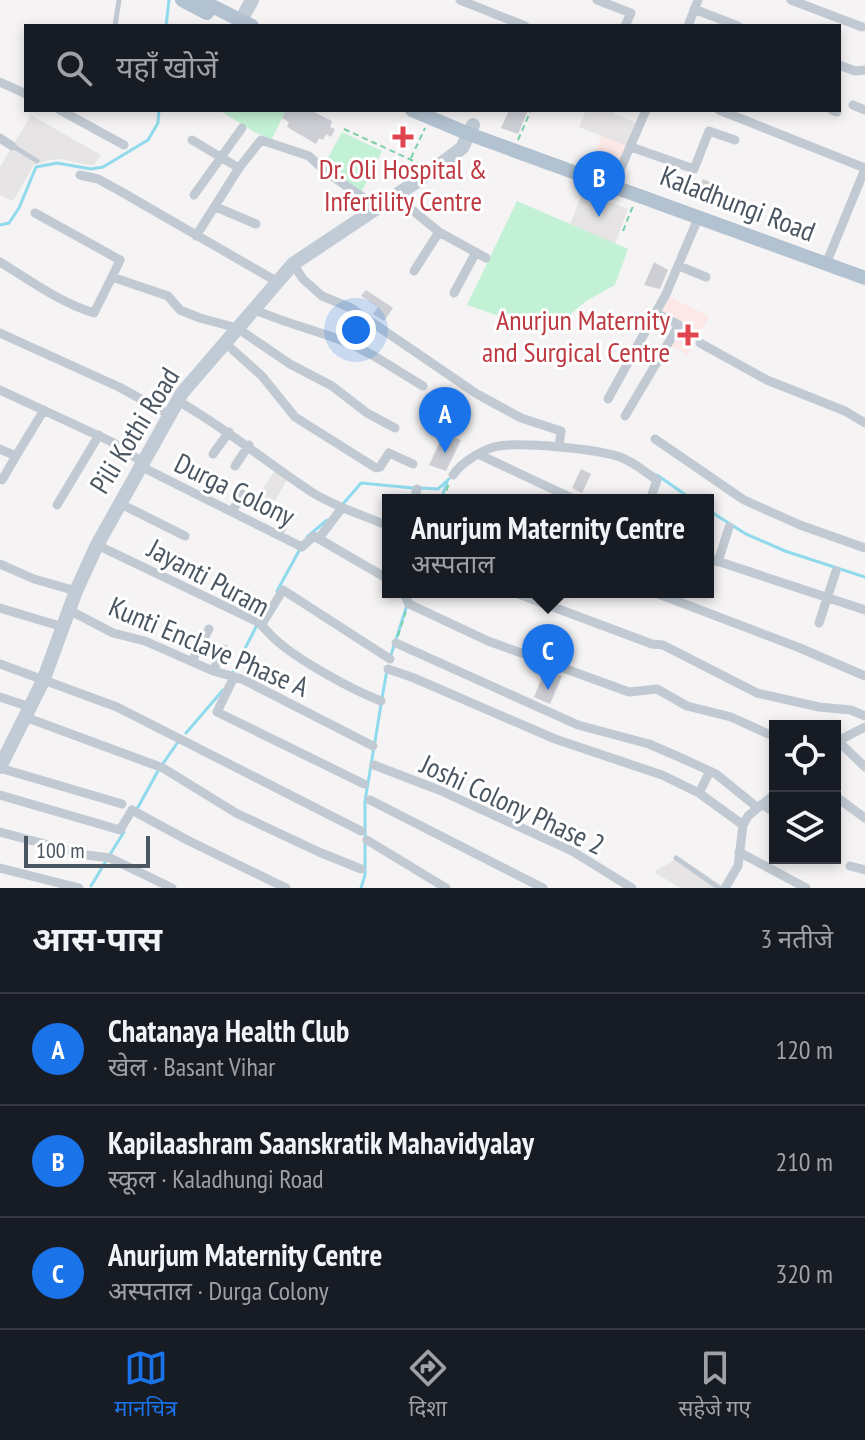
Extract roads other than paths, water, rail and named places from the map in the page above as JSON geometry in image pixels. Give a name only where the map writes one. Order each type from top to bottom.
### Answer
[{"type":"main road","points":[[182,0],[239,24]]},
{"type":"main road","points":[[200,0],[239,24]]},
{"type":"main road","name":"Kaladhungi Road","points":[[433,114],[616,180],[638,193],[705,215]]},
{"type":"main road","name":"Kaladhungi Road","points":[[471,130],[518,141],[865,278]]},
{"type":"main road","name":"Kaladhungi Road","points":[[828,261],[865,269]]},
{"type":"street","points":[[241,24],[252,0]]},
{"type":"street","points":[[460,0],[520,24]]},
{"type":"street","points":[[597,0],[631,13],[626,24]]},
{"type":"street","points":[[791,0],[862,27]]},
{"type":"street","points":[[689,24],[696,4],[734,24]]},
{"type":"street","points":[[841,66],[855,71],[865,70]]},
{"type":"street","points":[[0,82],[24,93]]},
{"type":"street","points":[[853,105],[865,110]]},
{"type":"street","points":[[64,112],[124,145]]},
{"type":"street","points":[[616,180],[645,112]]},
{"type":"street","points":[[724,112],[865,169],[828,261]]},
{"type":"street","points":[[194,195],[242,128]]},
{"type":"street","name":"Pili Kothi Road","points":[[0,768],[6,742],[43,681],[76,591],[97,545],[178,401],[293,264],[462,148],[471,130]]},
{"type":"street","points":[[631,147],[694,169],[709,131],[735,140]]},
{"type":"street","points":[[0,138],[12,146]]},
{"type":"street","points":[[192,140],[239,168]]},
{"type":"street","points":[[196,236],[239,168],[261,140],[309,156],[326,172],[377,207]]},
{"type":"street","points":[[80,175],[98,179],[276,281]]},
{"type":"street","points":[[394,195],[439,232],[486,258]]},
{"type":"street","points":[[216,207],[256,224]]},
{"type":"street","points":[[0,262],[50,294],[94,313],[120,260],[35,213]]},
{"type":"street","points":[[608,399],[705,215]]},
{"type":"street","points":[[414,271],[439,232]]},
{"type":"street","points":[[454,293],[476,252]]},
{"type":"street","points":[[293,264],[303,279],[322,296],[351,308],[477,394],[521,418],[561,431],[559,447]]},
{"type":"street","points":[[679,266],[706,277]]},
{"type":"street","points":[[112,277],[168,296],[180,310],[237,328],[395,428]]},
{"type":"street","points":[[253,309],[285,324],[336,338],[363,350],[423,386]]},
{"type":"street","points":[[625,416],[679,325],[656,313]]},
{"type":"street","points":[[0,333],[119,387],[170,415]]},
{"type":"street","points":[[225,343],[262,376],[295,417],[334,443],[376,468],[389,453],[413,464]]},
{"type":"street","points":[[700,343],[767,380],[845,411],[865,423]]},
{"type":"street","name":"Durga Colony","points":[[0,390],[99,435],[143,465],[302,547],[312,536],[319,538],[382,575]]},
{"type":"street","points":[[178,401],[249,445],[315,494],[342,508],[382,521]]},
{"type":"street","points":[[2,480],[44,410]]},
{"type":"street","points":[[213,454],[229,432]]},
{"type":"street","points":[[57,505],[99,435]]},
{"type":"street","points":[[655,439],[744,500],[800,525],[865,548]]},
{"type":"street","points":[[235,466],[249,445]]},
{"type":"street","points":[[453,475],[463,463],[495,447],[559,447],[617,456],[633,463],[657,480],[652,494]]},
{"type":"street","points":[[0,449],[16,456]]},
{"type":"street","points":[[480,455],[563,494]]},
{"type":"street","points":[[416,494],[417,489]]},
{"type":"street","points":[[232,512],[242,494]]},
{"type":"street","points":[[119,503],[185,536]]},
{"type":"street","points":[[319,538],[342,508]]},
{"type":"street","points":[[278,535],[287,518]]},
{"type":"street","points":[[714,558],[729,527]]},
{"type":"street","name":"Jayanti Puram","points":[[97,545],[262,624],[276,641],[294,653],[360,693],[381,701]]},
{"type":"street","points":[[714,560],[865,610]]},
{"type":"street","points":[[0,564],[34,579],[76,591]]},
{"type":"street","points":[[819,623],[836,571]]},
{"type":"street","points":[[262,624],[283,590],[414,678],[555,739],[662,775],[699,793],[743,825]]},
{"type":"street","points":[[406,598],[409,604],[488,641],[629,692],[657,689],[687,706],[731,717],[769,734]]},
{"type":"street","points":[[529,598],[652,644],[663,645],[757,693],[819,707],[851,710],[865,716]]},
{"type":"street","points":[[669,598],[865,676]]},
{"type":"street","points":[[0,608],[63,627]]},
{"type":"street","name":"Kunti Enclave Phase A","points":[[69,610],[113,633],[145,641],[213,671],[242,679],[373,746]]},
{"type":"street","points":[[192,661],[209,629]]},
{"type":"street","points":[[396,643],[578,725],[649,744],[710,771],[769,810]]},
{"type":"street","points":[[213,671],[224,649]]},
{"type":"street","points":[[0,664],[117,707],[364,836],[446,888]]},
{"type":"street","points":[[234,677],[217,712],[364,784]]},
{"type":"street","points":[[0,697],[27,712],[163,768],[236,813],[361,869]]},
{"type":"street","points":[[841,739],[865,727]]},
{"type":"street","points":[[841,746],[865,767]]},
{"type":"street","name":"Joshi Colony Phase 2","points":[[374,765],[439,790],[572,851],[632,888]]},
{"type":"street","points":[[0,768],[122,804]]},
{"type":"street","points":[[699,793],[710,771]]},
{"type":"street","points":[[0,795],[120,830],[132,810],[286,888]]},
{"type":"street","points":[[722,888],[738,866],[743,825],[769,799]]},
{"type":"street","points":[[370,800],[543,888]]},
{"type":"street","points":[[841,800],[865,818]]},
{"type":"street","points":[[0,832],[86,855],[110,858],[172,888]]},
{"type":"street","points":[[739,852],[806,888]]},
{"type":"street","points":[[850,866],[865,870]]},
{"type":"street","points":[[0,868],[79,888]]},
{"type":"lane","points":[[115,24],[119,0]]},
{"type":"lane","points":[[12,146],[37,161]]},
{"type":"lane","points":[[676,858],[722,888]]},
{"type":"waterway","points":[[166,24],[169,0]]},
{"type":"waterway","points":[[0,225],[9,223],[19,208],[36,167],[57,163],[91,169],[103,167],[148,140],[158,123],[159,112]]},
{"type":"waterway","points":[[657,475],[684,494]]},
{"type":"waterway","points":[[421,488],[438,489],[449,479]]},
{"type":"waterway","points":[[443,494],[447,482]]},
{"type":"waterway","points":[[343,504],[361,483],[413,488]]},
{"type":"waterway","points":[[714,514],[746,534],[785,551],[865,577]]},
{"type":"waterway","points":[[307,537],[327,520]]},
{"type":"waterway","points":[[277,591],[300,549]]},
{"type":"waterway","points":[[391,655],[407,605]]},
{"type":"waterway","points":[[233,672],[257,625]]},
{"type":"waterway","points":[[382,698],[387,670]]},
{"type":"waterway","points":[[186,733],[223,690]]},
{"type":"waterway","points":[[361,888],[365,875],[365,801],[381,705]]},
{"type":"waterway","points":[[162,765],[178,742]]},
{"type":"waterway","points":[[137,809],[159,769]]},
{"type":"waterway","points":[[109,856],[124,832]]},
{"type":"waterway","points":[[91,886],[106,861]]},
{"type":"place","name":"Dr. Oli Hospital & Infertility Centre","points":[[403,137]]},
{"type":"place","name":"Kapilaashram Saanskratik Mahavidyalay","points":[[599,217]]},
{"type":"place","name":"Anurjun Maternity and Surgical Centre","points":[[688,335]]},
{"type":"place","name":"Chatanaya Health Club","points":[[445,453]]},
{"type":"place","name":"Anurjum Maternity Centre","points":[[548,690]]}]
